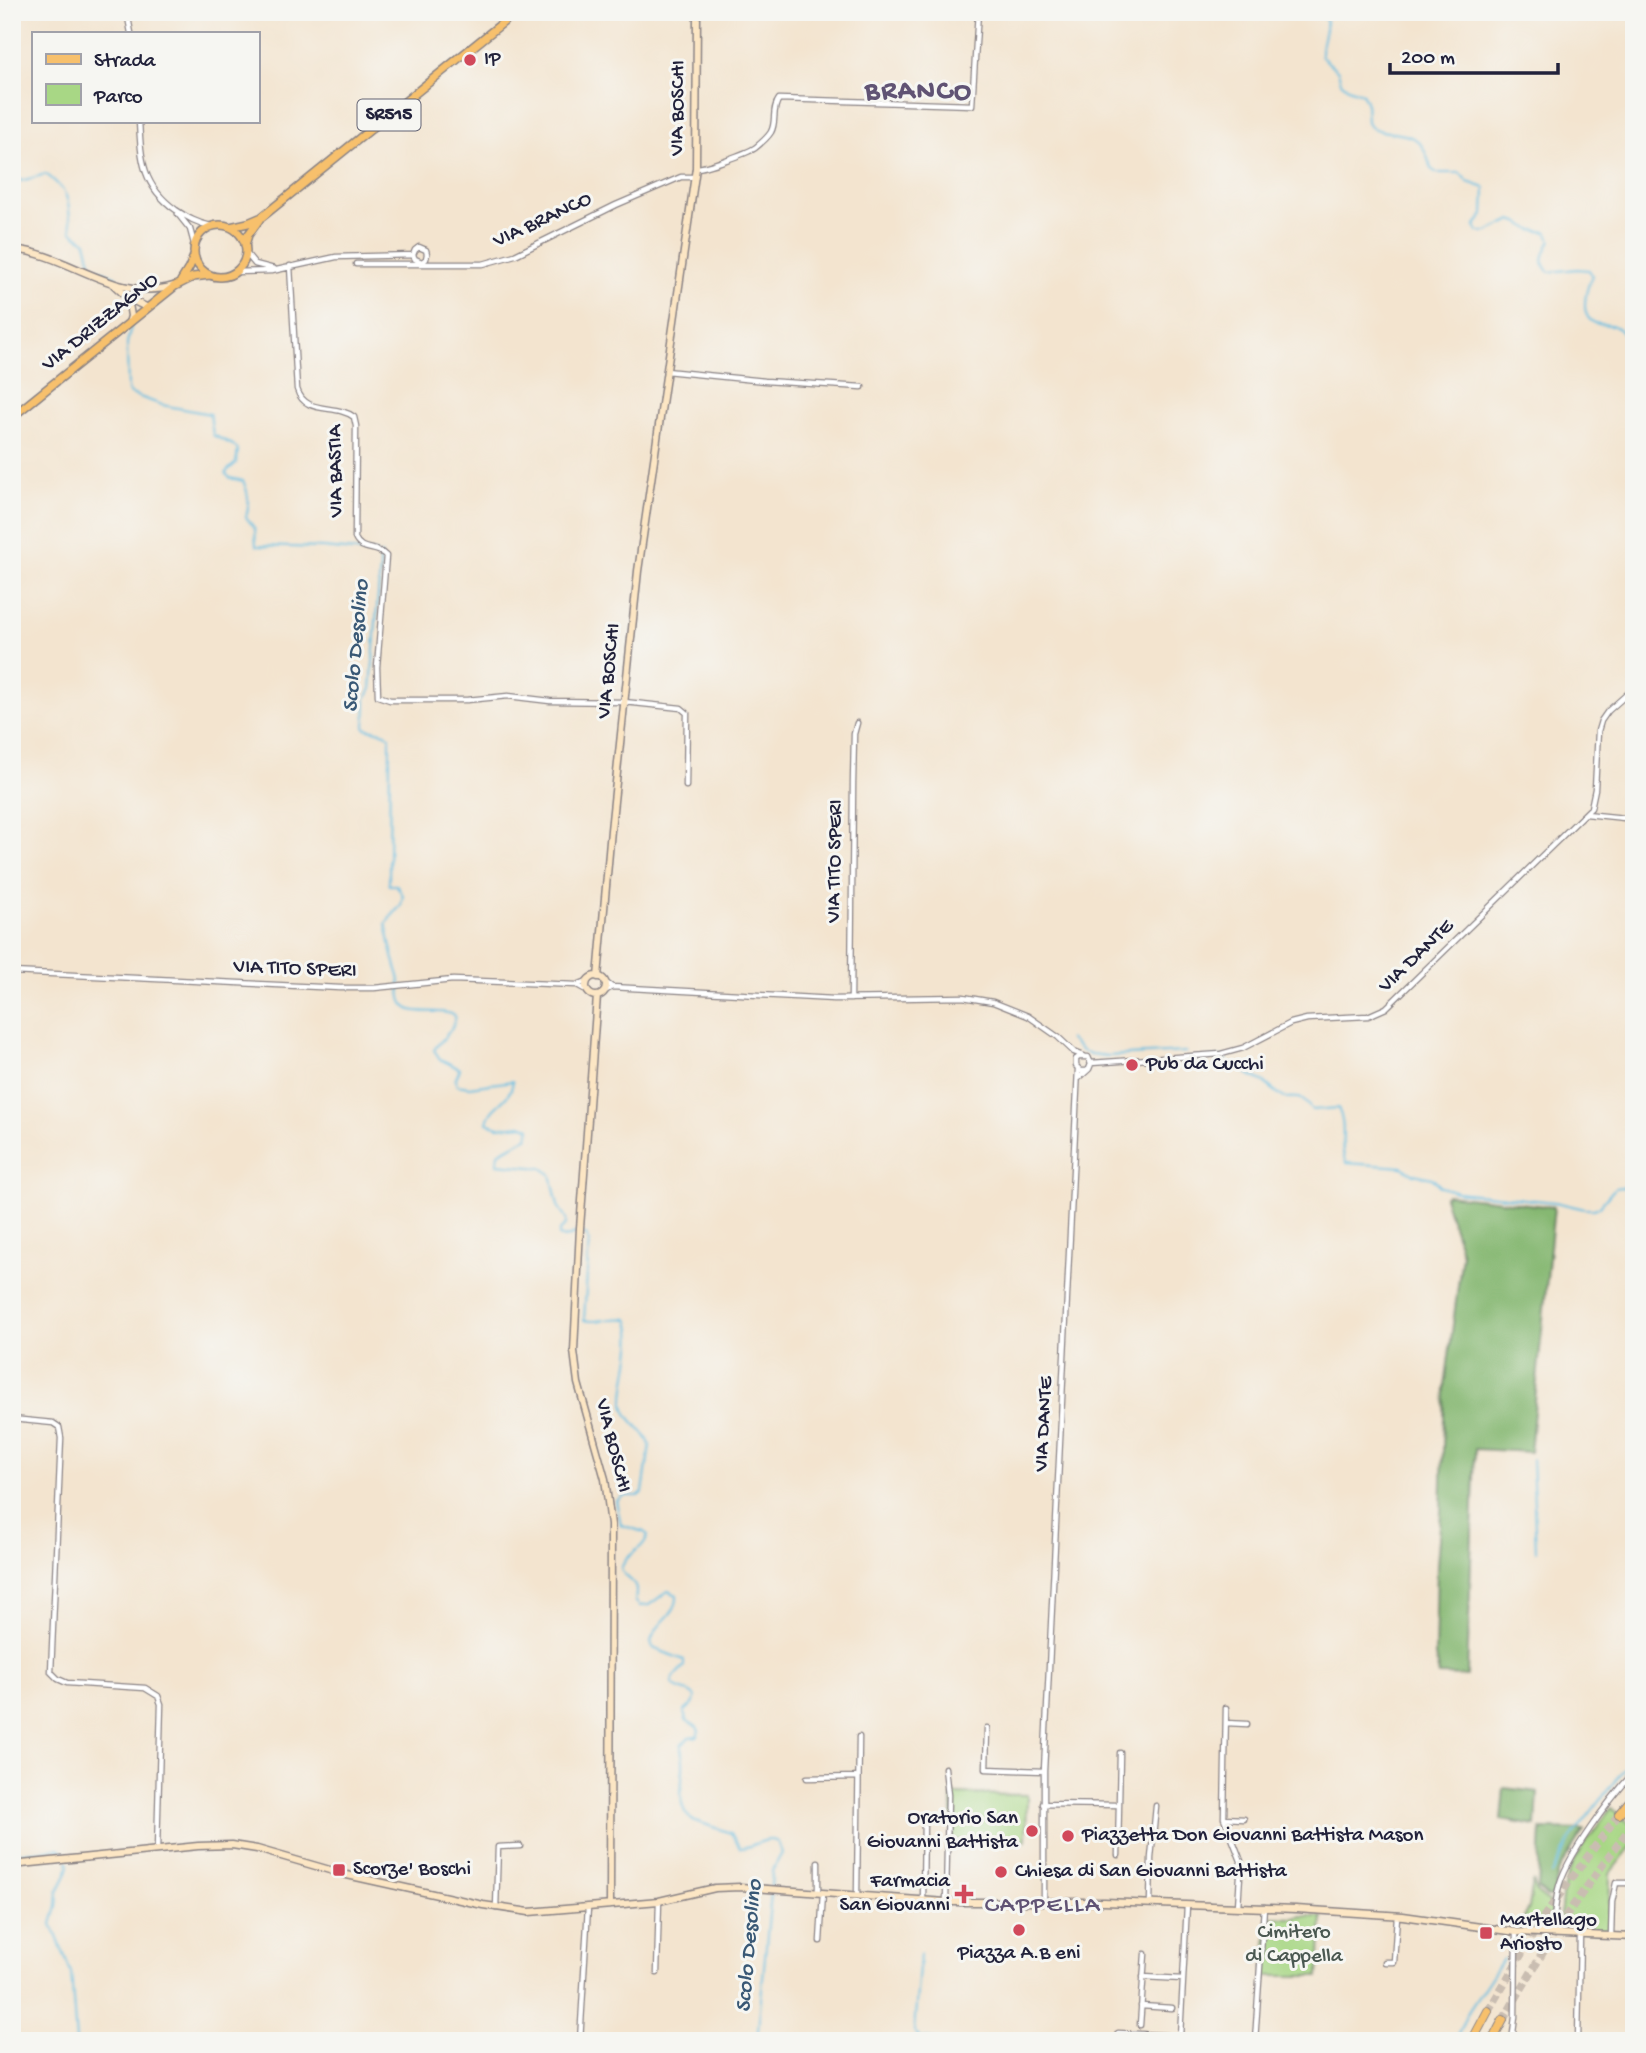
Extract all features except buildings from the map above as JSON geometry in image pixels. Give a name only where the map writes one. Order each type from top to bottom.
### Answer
[{"type":"highway","points":[[1619,1814],[1634,1796]]},
{"type":"highway","points":[[1472,2041],[1488,2011]]},
{"type":"highway","points":[[1492,2041],[1503,2020]]},
{"type":"main road","name":"SR515","points":[[262,217],[516,12]]},
{"type":"main road","points":[[230,227],[262,217]]},
{"type":"main road","points":[[245,249],[242,238],[230,227],[211,226],[204,230],[194,244],[194,256],[197,264],[210,275],[227,276],[235,272],[244,260],[248,235],[262,217]]},
{"type":"main road","name":"VIA DRIZZAGNO","points":[[178,284],[194,256]]},
{"type":"main road","name":"VIA DRIZZAGNO","points":[[12,417],[178,284],[193,277],[210,275]]},
{"type":"street","points":[[127,12],[131,32]]},
{"type":"street","name":"VIA BOSCHI","points":[[598,977],[638,571],[695,177],[697,12]]},
{"type":"street","points":[[695,168],[712,165],[754,149],[771,133],[774,125],[773,110],[779,99],[972,105],[978,12]]},
{"type":"street","points":[[139,122],[144,170],[149,183],[173,208],[199,224],[211,226]]},
{"type":"street","name":"VIA BRANCO","points":[[356,264],[483,264],[499,261],[681,177],[695,177]]},
{"type":"street","points":[[173,208],[190,229],[194,244]]},
{"type":"street","points":[[12,249],[35,253],[113,283],[150,291],[178,284]]},
{"type":"street","points":[[245,249],[255,264],[279,269]]},
{"type":"street","points":[[235,272],[264,272],[336,257],[413,255]]},
{"type":"street","name":"VIA BASTIA","points":[[290,266],[299,397],[313,407],[354,416],[355,538],[362,548],[378,550],[386,556],[377,667],[378,696],[390,700],[467,700],[508,696],[550,701],[624,702]]},
{"type":"street","points":[[113,283],[128,298],[148,308]]},
{"type":"street","points":[[128,298],[131,309],[128,323]]},
{"type":"street","points":[[666,371],[862,387]]},
{"type":"street","name":"VIA DANTE","points":[[1091,1063],[1221,1054],[1243,1048],[1291,1023],[1307,1018],[1368,1016],[1386,1009],[1591,808],[1601,721],[1608,711],[1634,688]]},
{"type":"street","points":[[624,702],[671,706],[681,708],[687,713],[686,786]]},
{"type":"street","name":"VIA TITO SPERI","points":[[851,999],[854,734],[858,723]]},
{"type":"street","points":[[1586,814],[1634,819]]},
{"type":"street","name":"VIA TITO SPERI","points":[[12,972],[340,988],[461,980],[577,985],[587,981]]},
{"type":"street","points":[[612,987],[598,977],[592,977],[587,981],[586,990],[593,996],[612,987],[851,999],[936,996],[993,1002],[1028,1016],[1058,1037],[1073,1052],[1088,1057],[1091,1063],[1078,1078]]},
{"type":"street","points":[[604,991],[605,982]]},
{"type":"street","name":"VIA TITO SPERI","points":[[577,985],[586,990]]},
{"type":"street","name":"VIA BOSCHI","points":[[597,996],[579,1239],[575,1351],[578,1382],[605,1479],[611,1525],[610,1905]]},
{"type":"street","points":[[1073,1052],[1078,1069],[1086,1071]]},
{"type":"street","points":[[1075,1062],[1079,1056],[1084,1056]]},
{"type":"street","name":"VIA DANTE","points":[[1044,1902],[1044,1770],[1078,1069]]},
{"type":"street","points":[[12,1419],[53,1423],[59,1427],[61,1438],[51,1672],[67,1683],[145,1688],[158,1696],[161,1704],[157,1850]]},
{"type":"street","points":[[1226,1708],[1224,1818],[1241,1861],[1238,1906]]},
{"type":"street","points":[[1226,1723],[1247,1724]]},
{"type":"street","points":[[987,1728],[986,1769],[1044,1770]]},
{"type":"street","points":[[857,1895],[859,1737]]},
{"type":"street","points":[[1118,1855],[1120,1753]]},
{"type":"street","points":[[945,1768],[948,1795],[946,1902]]},
{"type":"street","points":[[1553,1933],[1558,1890],[1565,1869],[1592,1826],[1634,1772]]},
{"type":"street","points":[[807,1779],[858,1777]]},
{"type":"street","points":[[1043,1804],[1119,1804]]},
{"type":"street","points":[[1150,1903],[1156,1806]]},
{"type":"street","points":[[923,1900],[924,1815]]},
{"type":"street","points":[[1224,1818],[1244,1819]]},
{"type":"street","points":[[12,1865],[218,1844],[244,1846],[346,1875],[496,1908],[528,1912],[659,1901],[728,1887],[946,1902],[1238,1906],[1397,1916],[1516,1932],[1634,1937]]},
{"type":"street","points":[[496,1908],[498,1847],[520,1846]]},
{"type":"street","points":[[818,1862],[821,1892],[820,1941]]},
{"type":"street","points":[[1611,1936],[1612,1902],[1616,1883],[1634,1882]]},
{"type":"street","points":[[657,1973],[659,1901]]},
{"type":"street","points":[[1116,2041],[1118,2033],[1161,2038],[1180,2036],[1187,1904]]},
{"type":"street","points":[[580,2041],[588,1907]]},
{"type":"street","points":[[1255,2041],[1264,1908]]},
{"type":"street","points":[[1385,1962],[1394,1962],[1397,1916]]},
{"type":"street","points":[[1512,2041],[1515,2017],[1516,1932]]},
{"type":"street","points":[[1578,2041],[1580,1935]]},
{"type":"street","points":[[1140,2025],[1144,1954]]},
{"type":"street","points":[[1143,1977],[1183,1979]]},
{"type":"street","points":[[1141,2006],[1172,2008]]},
{"type":"green space","points":[[1447,1195],[1554,1207],[1530,1452],[1475,1449],[1467,1676],[1439,1675],[1435,1656],[1445,1387],[1462,1254],[1444,1197]]},
{"type":"green space","points":[[1504,1788],[1538,1792],[1536,1826],[1501,1820]]},
{"type":"green space","points":[[952,1794],[1027,1795],[1026,1841],[952,1840]]},
{"type":"green space","points":[[1611,1808],[1634,1827],[1634,1843],[1610,1873],[1609,1932],[1570,1930],[1564,1926],[1561,1917],[1566,1880],[1578,1855]]},
{"type":"green space","points":[[1541,1829],[1584,1830],[1559,1870],[1553,1897],[1547,1897],[1538,1889]]},
{"type":"green space","points":[[1533,1881],[1537,1893],[1553,1906],[1550,1924],[1540,1930],[1519,1928],[1529,1908]]},
{"type":"green space","name":"Cimitero di Cappella","points":[[1268,1917],[1322,1917],[1319,1976],[1264,1976]]},
{"type":"waterway","points":[[1257,12],[1320,15],[1326,20],[1321,56],[1338,71],[1341,82],[1362,93],[1366,101],[1367,123],[1375,129],[1415,139],[1424,149],[1431,169],[1437,173],[1460,173],[1468,182],[1485,188],[1484,215],[1475,226],[1478,232],[1487,232],[1512,220],[1532,230],[1547,232],[1551,240],[1544,264],[1549,272],[1589,270],[1592,275],[1585,304],[1588,317],[1599,324],[1614,326],[1627,336],[1630,337],[1634,333]]},
{"type":"waterway","name":"Scolo Desolino","points":[[12,155],[14,173],[21,181],[46,174],[61,188],[67,199],[72,232],[86,242],[92,266],[116,277]]},
{"type":"waterway","name":"Scolo Desolino","points":[[131,327],[127,343],[128,391],[162,405],[210,414],[213,435],[238,450],[236,463],[226,474],[230,478],[243,481],[245,485],[248,494],[246,517],[255,529],[256,546],[376,553]]},
{"type":"waterway","name":"Scolo Desolino","points":[[381,554],[371,689],[366,698],[365,728],[386,733],[390,738],[389,885],[396,885],[403,895],[401,905],[386,923],[399,976],[401,1000],[411,1010],[454,1015],[451,1029],[434,1050],[440,1059],[460,1069],[455,1080],[457,1085],[469,1087],[513,1081],[508,1095],[492,1112],[487,1123],[499,1127],[524,1125],[530,1128],[528,1137],[498,1153],[497,1164],[542,1168],[551,1174],[558,1206],[566,1218],[566,1224],[559,1236],[565,1238],[577,1233]]},
{"type":"waterway","points":[[1069,1039],[1082,1051],[1107,1056],[1186,1052]]},
{"type":"waterway","points":[[1186,1060],[1226,1057],[1227,1063],[1262,1081],[1284,1098],[1300,1098],[1312,1110],[1338,1108],[1346,1163],[1402,1167],[1414,1174],[1432,1178],[1441,1187],[1457,1192],[1555,1202],[1585,1209],[1599,1207],[1615,1188],[1634,1189]]},
{"type":"waterway","name":"Scolo Desolino","points":[[582,1233],[587,1236],[589,1242],[584,1320],[628,1319],[631,1328],[624,1403],[628,1415],[650,1445],[643,1492],[638,1496],[623,1496],[616,1501],[621,1525],[648,1535],[646,1541],[626,1559],[621,1570],[635,1585],[635,1601],[640,1606],[649,1605],[668,1591],[677,1595],[674,1608],[657,1629],[651,1642],[653,1648],[684,1660],[684,1666],[673,1678],[672,1684],[695,1697],[694,1703],[684,1712],[686,1720],[699,1731],[697,1736],[689,1737],[681,1746],[683,1808],[692,1820],[731,1833],[740,1848],[769,1840],[778,1842],[782,1853],[772,1871],[771,1888]]},
{"type":"waterway","points":[[1532,1459],[1536,1551]]},
{"type":"waterway","points":[[1552,1874],[1571,1838],[1634,1756]]},
{"type":"waterway","points":[[12,1853],[58,1849],[67,1856]]},
{"type":"waterway","points":[[68,1861],[69,1866],[58,1891],[52,1924],[71,1972],[76,2041]]},
{"type":"waterway","name":"Scolo Desolino","points":[[757,2041],[771,1893]]},
{"type":"waterway","points":[[1517,1928],[1520,1924]]},
{"type":"waterway","points":[[920,1954],[914,2031],[920,2038],[940,2041]]},
{"type":"waterway","points":[[1455,2041],[1468,2012],[1503,1959]]},
{"type":"tunnel","points":[[1488,2011],[1544,1916],[1619,1814]]},
{"type":"tunnel","points":[[1503,2020],[1561,1922],[1632,1825]]},
{"type":"place","name":"IP","points":[[470,60]]},
{"type":"place","name":"Pub da Cucchi","points":[[1132,1065]]},
{"type":"place","name":"Oratorio San Giovanni Battista","points":[[1032,1831]]},
{"type":"place","name":"Piazzetta Don Giovanni Battista Mason","points":[[1068,1836]]},
{"type":"place","name":"Scorze' Boschi","points":[[339,1870]]},
{"type":"place","name":"Chiesa di San Giovanni Battista","points":[[1001,1872]]},
{"type":"place","name":"Farmacia San Giovanni","points":[[964,1894]]},
{"type":"place","name":"Piazza A.B eni","points":[[1019,1930]]},
{"type":"place","name":"Martellago Ariosto","points":[[1486,1933]]},
{"type":"district","name":"BRANCO","points":[[919,92]]},
{"type":"district","name":"CAPPELLA","points":[[1043,1906]]}]
